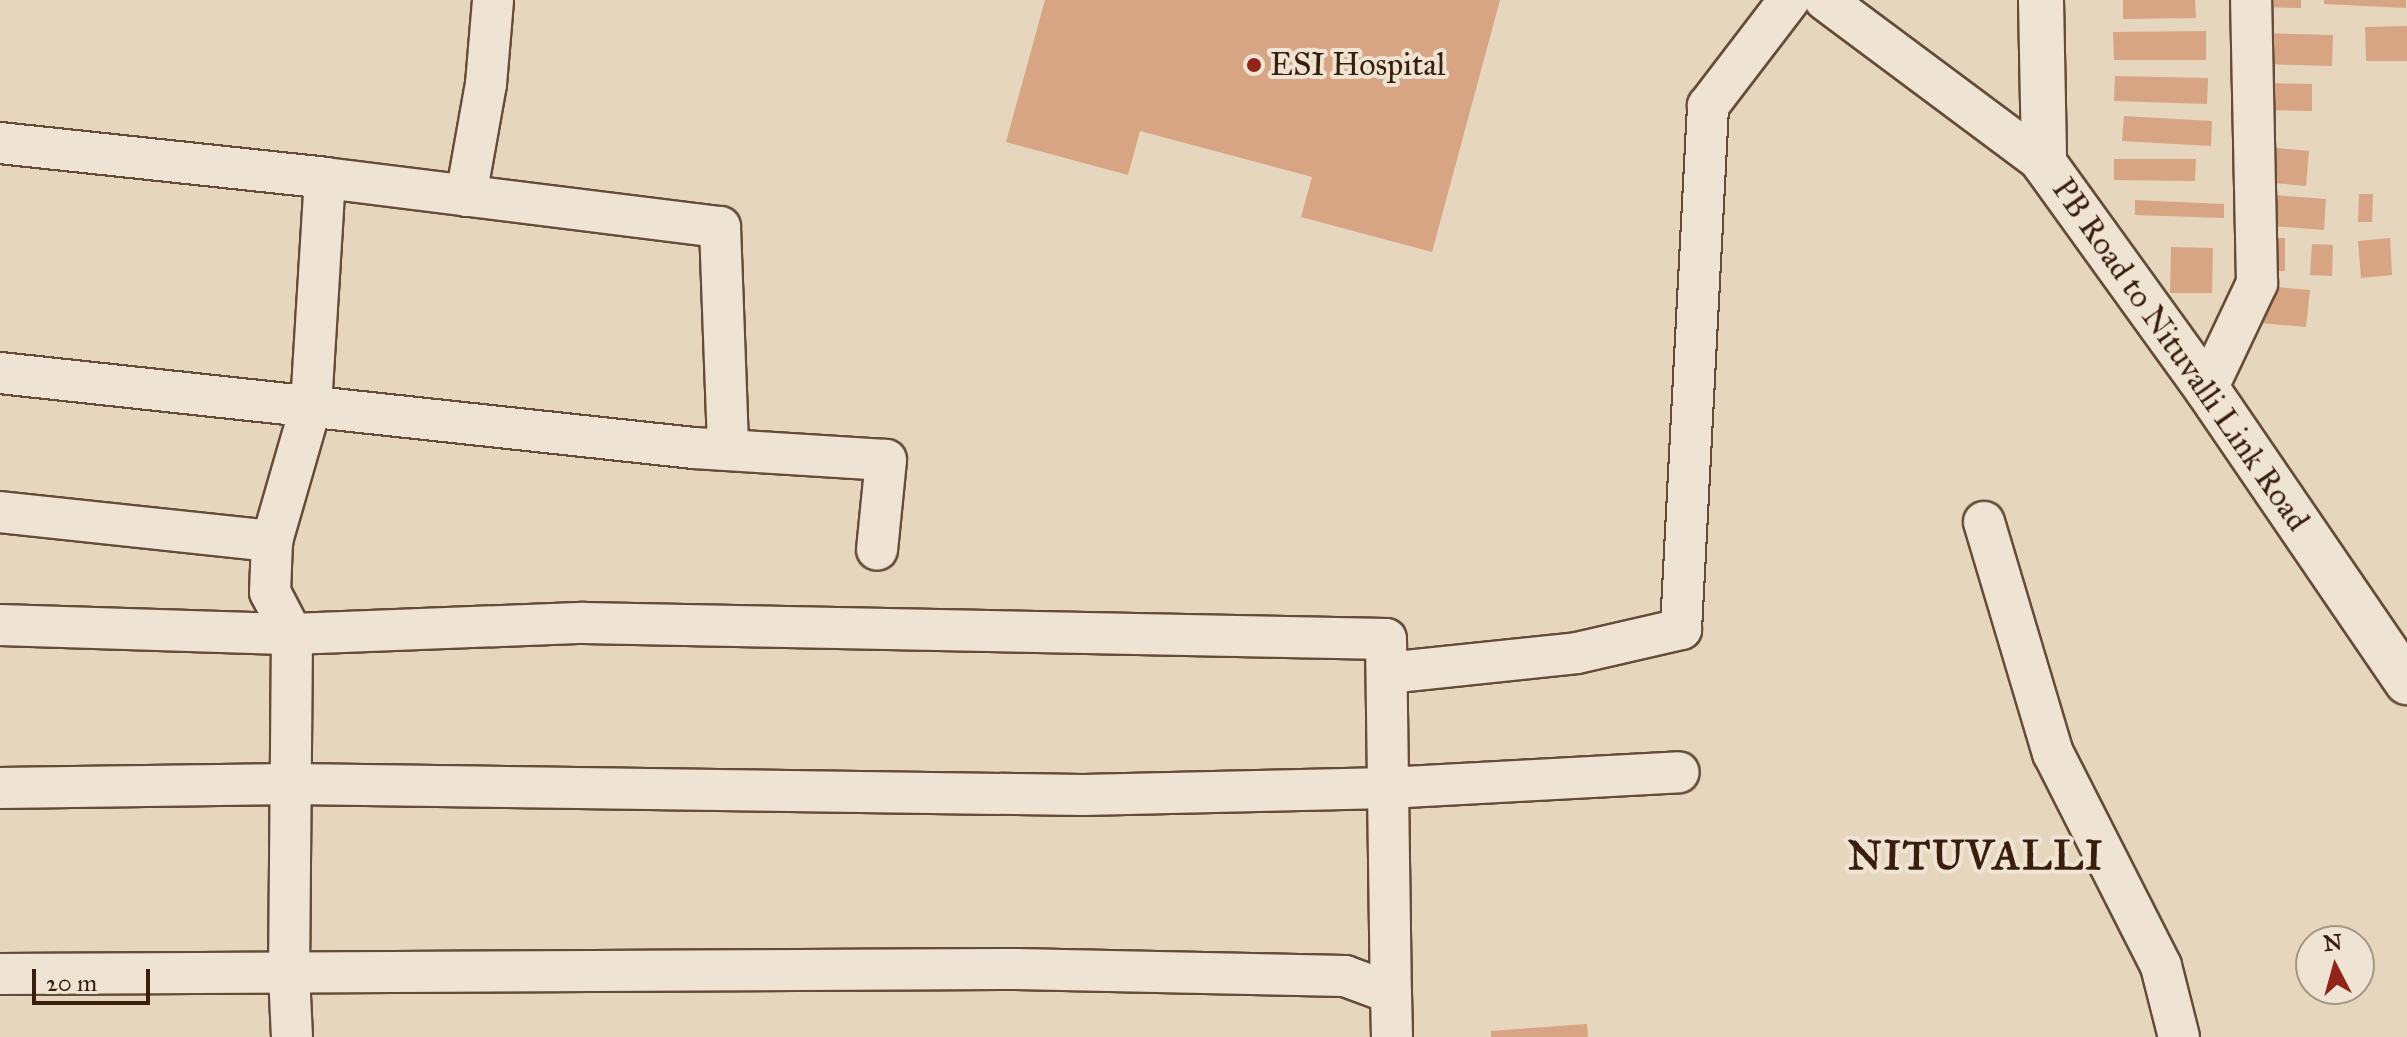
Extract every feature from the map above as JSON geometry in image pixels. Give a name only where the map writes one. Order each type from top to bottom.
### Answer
[{"type":"street","points":[[466,196],[486,84],[493,0]]},
{"type":"street","points":[[1387,673],[1577,653],[1681,629],[1708,106],[1789,0]]},
{"type":"street","points":[[1825,0],[2044,163]]},
{"type":"street","name":"PB Road to Nituvalli Link Road","points":[[2041,0],[2044,163],[2207,389],[2407,682]]},
{"type":"street","points":[[2207,389],[2257,283],[2251,0]]},
{"type":"street","points":[[0,143],[325,178],[720,227],[728,450]]},
{"type":"street","points":[[292,1037],[289,974],[292,634],[270,592],[272,541],[311,406],[325,178]]},
{"type":"street","points":[[0,373],[728,450],[886,460],[877,550]]},
{"type":"street","points":[[0,512],[272,541]]},
{"type":"street","points":[[1984,522],[2053,753],[2161,966],[2179,1037]]},
{"type":"street","points":[[0,625],[292,634],[584,623],[1386,639],[1392,1037]]},
{"type":"street","points":[[0,788],[292,784],[1083,795],[1388,788],[1679,772]]},
{"type":"street","points":[[0,974],[1032,970],[1345,976],[1391,993]]},
{"type":"building","name":"ESI Hospital","points":[[1045,0],[1500,0],[1432,252],[1301,217],[1312,177],[1140,131],[1128,175],[1006,142]]},
{"type":"building","points":[[2123,0],[2195,0],[2196,18],[2123,19]]},
{"type":"building","points":[[2259,0],[2301,0],[2301,8],[2259,7]]},
{"type":"building","points":[[2324,0],[2406,0],[2406,8],[2324,4]]},
{"type":"building","points":[[2407,26],[2407,61],[2366,61],[2365,27]]},
{"type":"building","points":[[2206,31],[2206,60],[2114,60],[2113,32]]},
{"type":"building","points":[[2256,33],[2333,35],[2332,66],[2256,64]]},
{"type":"building","points":[[2115,76],[2208,78],[2207,104],[2114,101]]},
{"type":"building","points":[[2264,83],[2312,84],[2312,111],[2263,110]]},
{"type":"building","points":[[2124,116],[2212,121],[2211,146],[2122,141]]},
{"type":"building","points":[[2256,146],[2309,151],[2306,186],[2252,181]]},
{"type":"building","points":[[2114,159],[2196,159],[2195,181],[2114,180]]},
{"type":"building","points":[[2261,194],[2326,199],[2324,230],[2259,225]]},
{"type":"building","points":[[2359,194],[2373,194],[2372,222],[2358,222]]},
{"type":"building","points":[[2135,200],[2224,204],[2224,218],[2135,215]]},
{"type":"building","points":[[2250,238],[2285,238],[2285,271],[2250,272]]},
{"type":"building","points":[[2390,238],[2392,275],[2361,278],[2358,241]]},
{"type":"building","points":[[2312,244],[2333,245],[2332,276],[2310,275]]},
{"type":"building","points":[[2171,247],[2213,248],[2212,293],[2170,293]]},
{"type":"building","points":[[2252,285],[2310,290],[2306,327],[2248,322]]},
{"type":"building","points":[[1587,1024],[1588,1037],[1491,1037],[1491,1031]]},
{"type":"place","name":"ESI Hospital","points":[[1254,65]]},
{"type":"district","name":"NITUVALLI","points":[[1976,856]]}]
